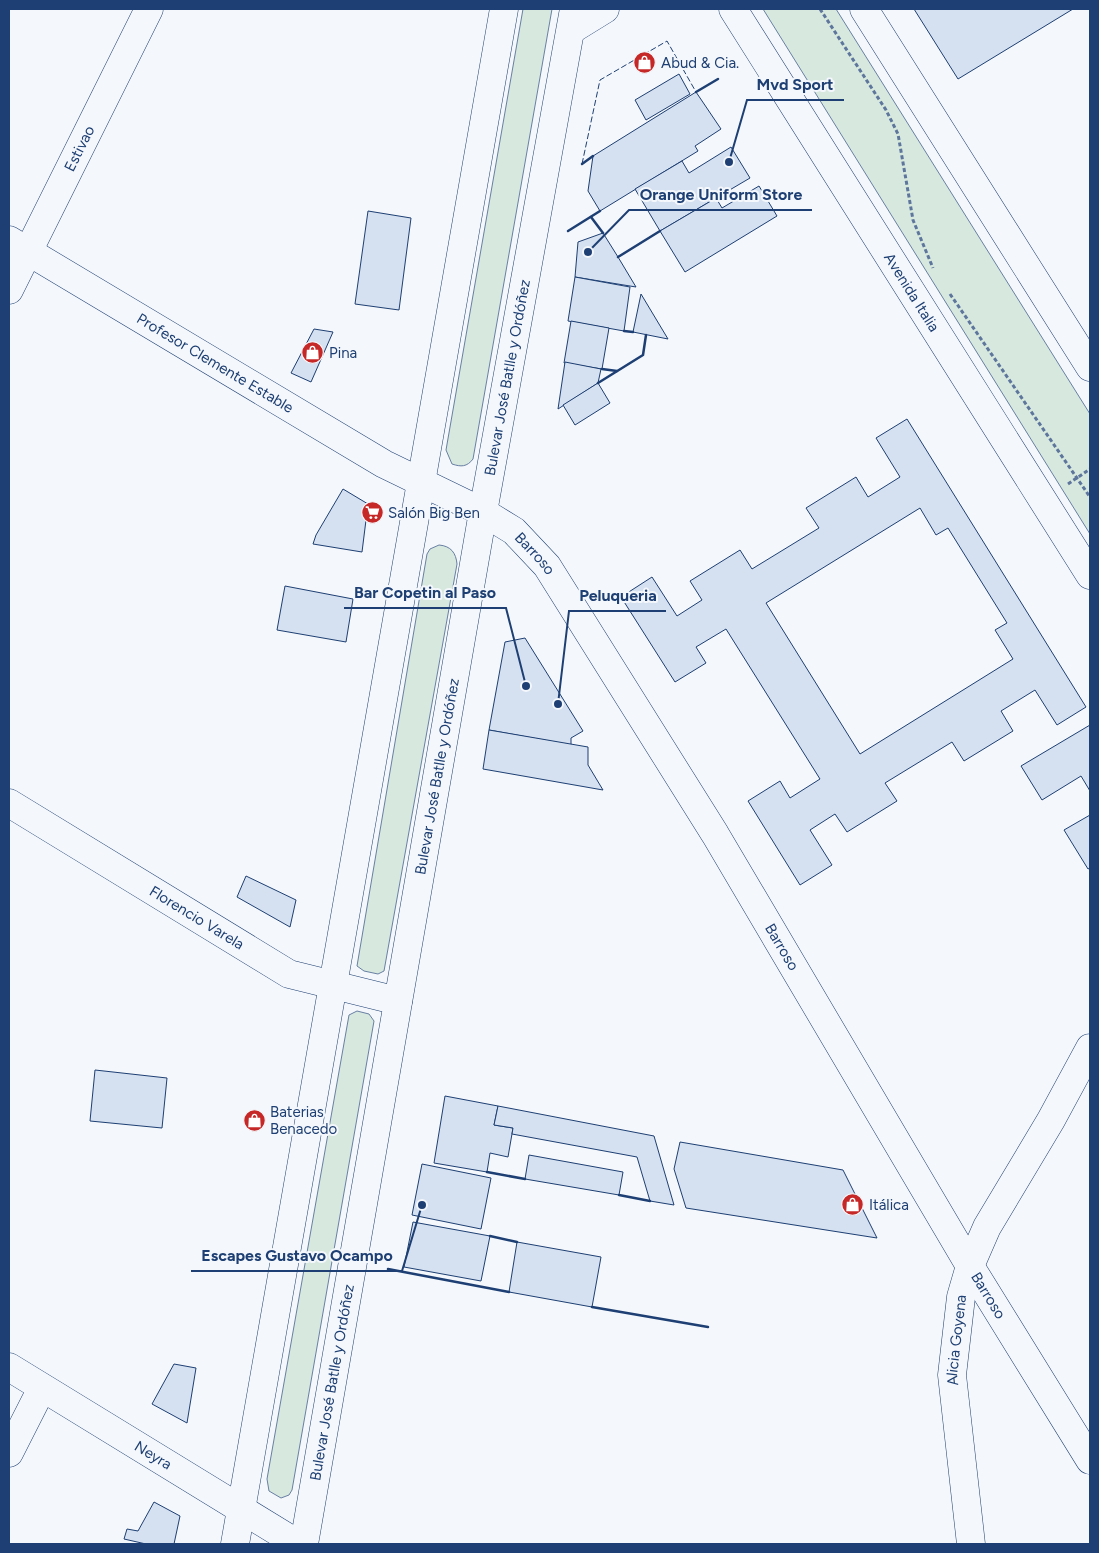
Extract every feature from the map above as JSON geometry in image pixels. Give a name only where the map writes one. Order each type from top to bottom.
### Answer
[{"type":"main road","name":"Estivao","points":[[9,290],[18,246],[149,9]]},
{"type":"main road","points":[[235,1544],[331,985],[422,484],[504,9]]},
{"type":"main road","points":[[572,20],[605,9]]},
{"type":"main road","name":"Avenida Italia","points":[[733,9],[1090,575]]},
{"type":"main road","points":[[864,9],[1090,367]]},
{"type":"main road","name":"Bulevar José Batlle y Ordóñez","points":[[304,1544],[483,512],[572,20]]},
{"type":"main road","name":"Profesor Clemente Estable","points":[[18,246],[376,459],[422,484]]},
{"type":"main road","name":"Barroso","points":[[422,484],[483,512],[514,531],[547,566],[715,834],[970,1266],[1090,1460]]},
{"type":"main road","name":"Florencio Varela","points":[[9,802],[289,974],[398,1001]]},
{"type":"main road","name":"Alicia Goyena","points":[[972,1544],[952,1375],[961,1297],[970,1266],[987,1227],[1051,1120],[1090,1048]]},
{"type":"main road","name":"Neyra","points":[[9,1367],[298,1544]]},
{"type":"main road","points":[[9,1453],[42,1388]]},
{"type":"path","points":[[820,9],[886,110],[898,134],[913,220],[935,272]]},
{"type":"path","points":[[946,288],[1090,497]]},
{"type":"shaded area","points":[[523,9],[552,9],[473,459],[464,466],[458,466],[452,464],[446,450]]},
{"type":"shaded area","points":[[763,9],[836,9],[1090,414],[1090,534]]},
{"type":"shaded area","points":[[439,545],[447,547],[452,551],[457,564],[384,971],[378,974],[364,971],[357,966],[427,554],[430,549]]},
{"type":"shaded area","points":[[357,1011],[369,1014],[374,1021],[292,1490],[289,1495],[281,1498],[269,1491],[267,1479],[349,1015]]},
{"type":"building","points":[[914,9],[1073,9],[958,79]]},
{"type":"building","points":[[679,74],[690,94],[646,120],[635,100]]},
{"type":"building","points":[[696,92],[721,129],[695,146],[698,151],[600,211],[588,191],[593,156]]},
{"type":"building","points":[[731,147],[750,178],[660,231],[635,189],[682,161],[689,173]]},
{"type":"building","points":[[759,186],[777,216],[685,272],[660,231],[716,198],[722,208]]},
{"type":"building","points":[[368,211],[411,218],[399,310],[355,304]]},
{"type":"building","points":[[603,233],[636,287],[575,277],[578,242]]},
{"type":"building","points":[[575,277],[630,287],[624,331],[568,321]]},
{"type":"building","points":[[641,294],[668,339],[633,332]]},
{"type":"building","points":[[571,321],[609,328],[602,369],[564,363]]},
{"type":"building","name":"Pina","points":[[314,329],[333,332],[311,382],[291,373]]},
{"type":"building","points":[[565,362],[601,369],[598,383],[558,409]]},
{"type":"building","points":[[598,383],[610,403],[575,425],[563,405]]},
{"type":"building","points":[[907,419],[1086,707],[1057,725],[1035,690],[1001,711],[1013,731],[964,761],[952,742],[885,783],[897,801],[847,832],[835,814],[810,830],[832,865],[800,885],[748,801],[780,781],[790,798],[820,779],[726,629],[696,647],[706,663],[675,682],[621,597],[652,577],[677,616],[702,600],[690,581],[740,550],[752,569],[819,528],[806,508],[856,477],[868,497],[900,477],[876,438]],"holes":[[[920,508],[936,535],[948,528],[1007,623],[995,630],[1013,659],[860,754],[766,603]]]},
{"type":"building","points":[[343,489],[368,504],[362,552],[313,544],[316,535]]},
{"type":"building","points":[[285,586],[353,599],[346,642],[277,630]]},
{"type":"building","points":[[525,638],[583,731],[571,738],[571,745],[489,730],[505,642]]},
{"type":"building","points":[[1090,725],[1090,791],[1081,776],[1042,800],[1021,766]]},
{"type":"building","points":[[489,730],[588,747],[588,765],[603,790],[483,769]]},
{"type":"building","points":[[1090,815],[1090,868],[1088,869],[1064,830]]},
{"type":"building","points":[[246,876],[296,900],[290,927],[237,897]]},
{"type":"building","points":[[95,1070],[167,1078],[162,1128],[90,1121]]},
{"type":"building","points":[[445,1096],[498,1106],[494,1125],[513,1128],[508,1157],[490,1153],[487,1172],[434,1163]]},
{"type":"building","points":[[498,1106],[654,1136],[674,1205],[650,1201],[637,1157],[512,1134],[513,1128],[494,1125]]},
{"type":"building","points":[[680,1142],[843,1170],[877,1238],[686,1208],[674,1169]]},
{"type":"building","points":[[529,1155],[623,1172],[619,1195],[525,1179]]},
{"type":"building","points":[[422,1164],[491,1178],[481,1229],[412,1215]]},
{"type":"building","points":[[413,1222],[490,1236],[481,1281],[404,1267]]},
{"type":"building","points":[[517,1242],[601,1257],[592,1307],[509,1292]]},
{"type":"building","points":[[174,1364],[196,1368],[187,1423],[152,1404]]},
{"type":"building","points":[[154,1502],[180,1516],[174,1544],[146,1544],[124,1539],[127,1529],[138,1531]]},
{"type":"fence","points":[[582,164],[600,80],[667,41],[696,92]]},
{"type":"wall","points":[[696,92],[718,79]]},
{"type":"wall","points":[[582,164],[593,156]]},
{"type":"wall","points":[[568,231],[600,211]]},
{"type":"wall","points":[[591,217],[603,233]]},
{"type":"wall","points":[[618,257],[660,231]]},
{"type":"wall","points":[[624,331],[633,332]]},
{"type":"wall","points":[[598,383],[643,355],[646,335]]},
{"type":"wall","points":[[602,369],[617,371]]},
{"type":"wall","points":[[487,1172],[525,1179]]},
{"type":"wall","points":[[619,1195],[650,1201]]},
{"type":"wall","points":[[490,1236],[517,1242]]},
{"type":"wall","points":[[388,1269],[509,1292]]},
{"type":"wall","points":[[592,1307],[708,1327]]},
{"type":"place","name":"Abud & Cia.","points":[[645,63]]},
{"type":"place","name":"Mvd Sport","points":[[729,162]]},
{"type":"place","name":"Orange Uniform Store","points":[[588,252]]},
{"type":"place","name":"Pina","points":[[313,353]]},
{"type":"place","name":"Salón Big Ben","points":[[372,513]]},
{"type":"place","name":"Bar Copetin al Paso","points":[[526,686]]},
{"type":"place","name":"Peluqueria","points":[[558,704]]},
{"type":"place","name":"Baterias Benacedo","points":[[254,1121]]},
{"type":"place","name":"Escapes Gustavo Ocampo","points":[[422,1205]]},
{"type":"place","name":"Itálica","points":[[853,1205]]}]
